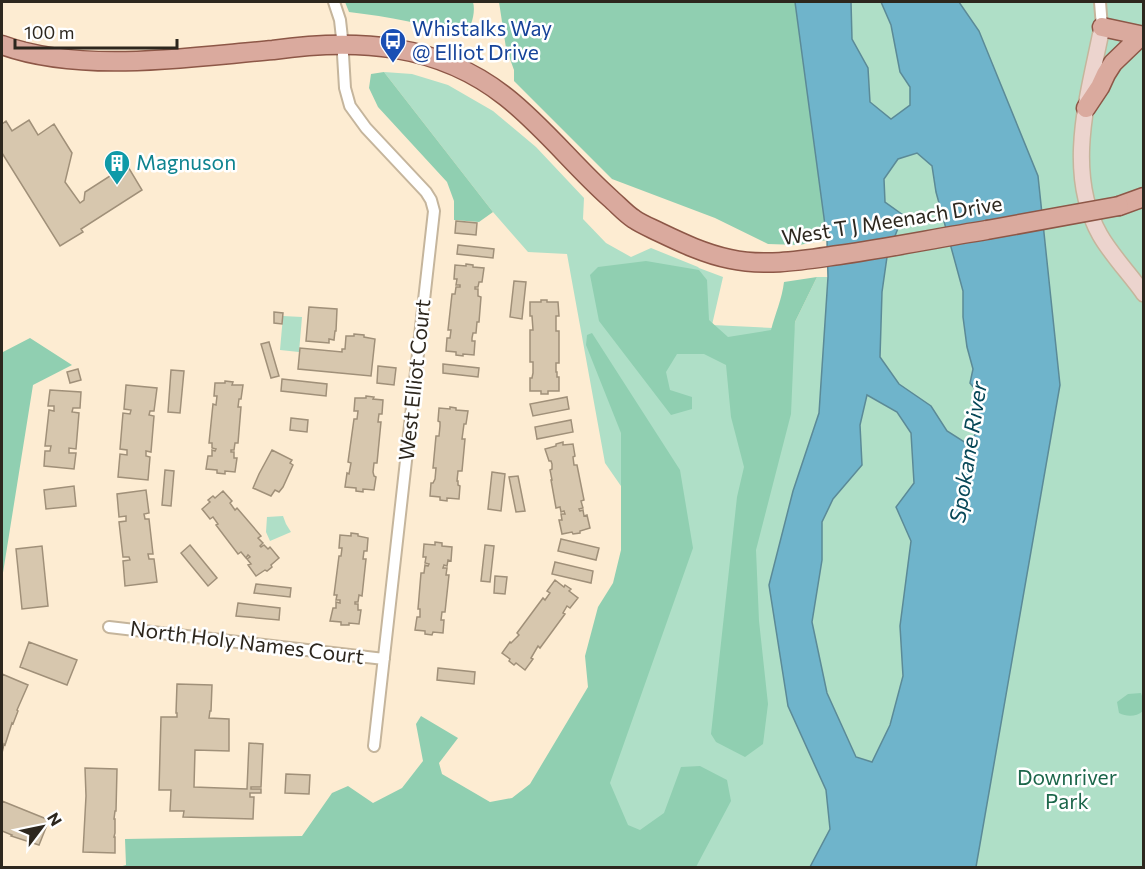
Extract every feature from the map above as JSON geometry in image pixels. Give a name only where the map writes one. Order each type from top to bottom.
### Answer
[{"type":"main road","points":[[1102,27],[1142,36]]},
{"type":"main road","points":[[1086,108],[1113,63],[1142,36]]},
{"type":"main road","name":"West T J Meenach Drive","points":[[2,45],[53,58],[135,62],[343,45],[386,47],[424,54],[452,64],[482,80],[516,105],[634,220],[697,250],[758,263],[863,251],[1119,206]]},
{"type":"main road","points":[[1119,206],[1143,197]]},
{"type":"main road","points":[[1119,206],[1143,202]]},
{"type":"main road","points":[[1119,206],[1143,208]]},
{"type":"street","name":"West Elliot Court","points":[[334,2],[340,20],[345,88],[350,106],[366,128],[426,192],[434,211],[374,746]]},
{"type":"street","points":[[1101,2],[1102,27],[1082,135],[1081,161],[1085,192],[1099,233],[1143,294]]},
{"type":"street","name":"North Holy Names Court","points":[[110,627],[384,659]]},
{"type":"green space","points":[[345,2],[473,2],[474,11],[471,25],[464,37],[407,21],[349,12]]},
{"type":"green space","points":[[499,2],[795,2],[827,240],[799,245],[768,244],[715,218],[612,179],[514,81],[514,70],[506,48]]},
{"type":"green space","points":[[851,2],[881,2],[891,25],[900,72],[910,87],[910,105],[891,119],[870,102],[868,68],[852,39]]},
{"type":"green space","name":"Downriver Park","points":[[959,2],[1143,2],[1143,867],[976,867],[1060,385],[1038,176],[979,31]]},
{"type":"green space","points":[[384,72],[412,74],[448,85],[493,111],[536,147],[584,198],[583,219],[606,243],[631,257],[651,248],[723,277],[712,325],[794,329],[795,322],[817,277],[828,277],[819,413],[793,491],[788,706],[826,790],[830,829],[810,867],[517,867],[657,538],[605,463],[567,254],[528,252],[493,212]]},
{"type":"green space","points":[[384,72],[493,212],[479,222],[454,220],[454,201],[447,182],[378,107],[369,88],[371,74]]},
{"type":"green space","points":[[917,153],[932,166],[936,192],[964,291],[963,317],[973,369],[970,383],[979,393],[977,431],[969,446],[947,431],[931,406],[899,384],[880,357],[882,292],[887,257],[902,216],[885,202],[884,179],[898,159]]},
{"type":"green space","points":[[646,261],[699,270],[707,280],[709,320],[728,337],[771,330],[784,282],[817,277],[795,322],[791,414],[756,550],[759,621],[768,704],[763,744],[745,757],[716,742],[711,734],[737,497],[744,467],[731,417],[726,365],[704,354],[677,354],[666,372],[670,390],[692,397],[692,409],[671,415],[599,321],[590,275],[598,267]]},
{"type":"green space","points":[[283,316],[302,317],[299,352],[280,350]]},
{"type":"green space","points":[[592,333],[680,470],[693,548],[610,783],[628,825],[640,830],[664,813],[681,767],[700,766],[727,780],[731,801],[696,867],[119,867],[126,865],[125,839],[302,836],[332,793],[348,786],[373,803],[402,788],[423,761],[416,724],[421,716],[458,738],[439,763],[442,774],[490,802],[512,798],[530,784],[588,687],[585,656],[598,607],[613,583],[621,550],[621,433],[586,345],[587,335]]},
{"type":"green space","points":[[30,338],[72,365],[33,385],[2,579],[2,358],[3,352]]},
{"type":"green space","points":[[866,395],[897,412],[911,433],[914,483],[897,507],[911,541],[900,626],[903,676],[890,725],[872,762],[856,757],[827,693],[812,622],[822,560],[822,522],[833,499],[862,465],[860,425]]},
{"type":"green space","points":[[283,516],[291,532],[270,541],[266,532],[267,517]]},
{"type":"green space","points":[[1141,693],[1143,711],[1131,716],[1119,713],[1117,702],[1128,694]]},
{"type":"water","name":"Spokane River","points":[[795,2],[851,2],[852,39],[868,68],[870,102],[891,119],[910,105],[910,87],[900,72],[891,25],[881,2],[959,2],[979,31],[1038,176],[1060,385],[976,867],[810,867],[830,829],[826,790],[788,706],[769,585],[793,491],[819,413],[828,277],[827,240]],"holes":[[[917,153],[932,166],[936,192],[963,291],[963,317],[973,369],[970,383],[979,394],[977,431],[969,445],[947,431],[931,406],[899,384],[880,357],[882,292],[887,257],[903,215],[885,202],[884,179],[898,159]],[[867,395],[897,412],[911,433],[914,483],[896,507],[911,541],[900,626],[903,676],[890,725],[872,762],[856,757],[827,693],[812,622],[822,560],[822,522],[833,499],[862,465],[860,425]]]},
{"type":"building","name":"Magnuson","points":[[29,120],[38,135],[54,124],[72,153],[65,182],[80,203],[84,200],[85,192],[127,165],[142,190],[81,229],[83,232],[60,246],[2,153],[2,124],[6,121],[12,131]]},
{"type":"building","points":[[456,221],[477,223],[476,235],[455,233]]},
{"type":"building","points":[[458,245],[494,249],[493,258],[457,254]]},
{"type":"building","points":[[466,264],[484,268],[482,282],[475,287],[478,289],[478,296],[481,297],[479,322],[477,322],[476,333],[473,333],[472,338],[472,341],[475,341],[474,355],[463,354],[463,356],[456,355],[456,352],[446,351],[447,338],[450,338],[451,330],[448,330],[452,294],[455,294],[456,287],[460,287],[456,285],[457,279],[454,279],[455,265],[466,266]]},
{"type":"building","points":[[514,281],[526,282],[522,319],[510,317]]},
{"type":"building","points":[[541,300],[558,302],[559,316],[556,316],[556,331],[559,331],[559,363],[556,363],[556,372],[559,377],[559,391],[548,391],[548,394],[541,394],[541,391],[530,391],[533,362],[530,362],[530,330],[533,330],[530,302],[541,302]]},
{"type":"building","points":[[309,307],[337,309],[334,340],[329,339],[329,343],[306,341]]},
{"type":"building","points":[[274,312],[283,313],[282,324],[274,323]]},
{"type":"building","points":[[354,334],[375,339],[371,376],[298,369],[300,348],[342,352],[342,349],[345,349],[346,336],[354,336]]},
{"type":"building","points":[[269,342],[279,376],[271,378],[261,344]]},
{"type":"building","points":[[443,364],[479,368],[478,377],[443,373]]},
{"type":"building","points":[[378,366],[396,368],[394,385],[377,383]]},
{"type":"building","points":[[78,369],[81,380],[70,383],[67,372]]},
{"type":"building","points":[[171,370],[184,371],[180,413],[168,412]]},
{"type":"building","points":[[282,379],[327,384],[326,396],[281,391]]},
{"type":"building","points":[[225,381],[233,382],[232,385],[243,385],[238,407],[241,407],[238,443],[235,443],[234,450],[231,450],[234,452],[234,458],[237,458],[235,472],[225,471],[225,474],[217,473],[217,470],[206,469],[208,456],[212,456],[212,450],[216,449],[212,448],[212,443],[209,443],[213,404],[216,405],[217,396],[214,396],[215,383],[225,383]]},
{"type":"building","points":[[126,385],[157,388],[154,411],[150,411],[149,415],[154,416],[151,452],[146,451],[146,456],[150,457],[148,480],[118,477],[120,454],[127,455],[127,450],[120,449],[123,413],[130,414],[131,410],[124,409]]},
{"type":"building","points":[[50,390],[81,392],[80,408],[73,408],[72,412],[79,413],[76,449],[69,448],[69,453],[76,453],[74,469],[44,466],[45,451],[50,451],[51,446],[45,446],[49,410],[54,411],[54,406],[48,406]]},
{"type":"building","points":[[366,396],[383,400],[382,414],[379,414],[378,422],[381,422],[377,463],[374,463],[373,472],[376,477],[374,490],[363,489],[363,492],[356,491],[356,488],[345,487],[351,463],[348,462],[354,419],[357,419],[358,411],[354,411],[355,398],[366,398]]},
{"type":"building","points":[[567,397],[569,409],[533,416],[530,404]]},
{"type":"building","points":[[450,407],[468,411],[462,439],[465,439],[462,471],[458,471],[459,499],[447,498],[447,501],[440,500],[440,497],[430,496],[431,483],[435,479],[436,468],[433,468],[436,436],[439,436],[439,408],[450,409]]},
{"type":"building","points":[[291,418],[308,420],[307,432],[290,430]]},
{"type":"building","points":[[571,420],[573,432],[537,439],[535,427]]},
{"type":"building","points":[[563,442],[563,445],[573,444],[574,465],[577,465],[584,500],[581,501],[583,508],[579,509],[583,510],[584,516],[587,515],[590,528],[580,533],[562,534],[559,520],[562,520],[561,514],[565,514],[564,511],[561,512],[560,507],[556,508],[550,470],[552,464],[545,449]]},
{"type":"building","points":[[272,450],[292,460],[290,463],[293,465],[283,487],[279,492],[275,490],[271,496],[253,488]]},
{"type":"building","points":[[165,470],[174,471],[171,506],[162,505]]},
{"type":"building","points":[[492,472],[505,474],[501,511],[488,509]]},
{"type":"building","points":[[518,476],[525,511],[516,512],[509,477]]},
{"type":"building","points":[[74,486],[76,506],[46,509],[44,490]]},
{"type":"building","points":[[146,490],[149,513],[144,514],[145,519],[149,519],[153,554],[148,554],[149,559],[154,559],[157,582],[125,586],[123,561],[130,560],[129,557],[123,557],[119,522],[126,521],[126,516],[119,517],[117,494]]},
{"type":"building","points":[[223,491],[232,501],[230,503],[235,510],[237,508],[261,536],[258,538],[263,543],[260,546],[264,545],[268,549],[270,547],[279,558],[267,571],[256,576],[248,565],[251,564],[247,559],[250,557],[248,555],[246,558],[241,552],[238,554],[216,525],[218,524],[213,517],[210,519],[202,509],[210,502],[208,500],[213,496],[215,498]]},
{"type":"building","points":[[351,533],[368,538],[367,551],[364,551],[363,559],[366,559],[362,596],[359,595],[358,602],[355,602],[358,604],[358,610],[361,610],[359,624],[341,625],[341,622],[330,621],[333,608],[336,608],[336,602],[340,603],[340,600],[336,600],[337,595],[334,595],[342,548],[339,548],[340,535],[351,536]]},
{"type":"building","points":[[561,539],[599,548],[596,560],[558,551]]},
{"type":"building","points":[[435,542],[442,543],[442,546],[452,547],[451,561],[448,560],[447,566],[444,565],[443,568],[447,568],[446,575],[449,575],[445,612],[442,612],[441,620],[444,620],[443,633],[433,632],[432,635],[425,634],[425,631],[415,630],[417,617],[420,617],[420,609],[418,609],[421,573],[424,573],[425,565],[429,564],[425,563],[426,557],[423,557],[424,544],[435,545]]},
{"type":"building","points":[[190,545],[217,578],[208,586],[181,553]]},
{"type":"building","points":[[485,545],[494,546],[490,582],[481,581]]},
{"type":"building","points":[[42,546],[48,606],[22,609],[16,549]]},
{"type":"building","points":[[555,562],[593,571],[591,583],[552,574]]},
{"type":"building","points":[[495,576],[507,577],[505,594],[494,593]]},
{"type":"building","points":[[555,580],[571,589],[569,591],[578,598],[570,608],[567,606],[563,613],[565,614],[540,648],[538,646],[525,670],[516,663],[514,665],[502,653],[519,635],[517,633],[543,598],[545,600],[550,593],[547,591]]},
{"type":"building","points":[[256,584],[291,588],[290,597],[254,593]]},
{"type":"building","points":[[238,603],[280,608],[279,620],[236,616]]},
{"type":"building","points":[[29,642],[77,660],[67,685],[20,667]]},
{"type":"building","points":[[438,668],[475,672],[474,684],[437,680]]},
{"type":"building","points":[[2,674],[28,685],[2,753]]},
{"type":"building","points":[[177,684],[212,685],[209,718],[229,719],[229,751],[195,750],[194,787],[247,789],[249,743],[263,744],[261,787],[251,787],[251,789],[261,789],[261,793],[250,793],[250,797],[254,797],[253,819],[183,817],[184,811],[170,811],[171,790],[159,790],[161,717],[177,717]]},
{"type":"building","points":[[85,768],[117,769],[114,819],[115,853],[83,852]]},
{"type":"building","points":[[286,774],[310,775],[309,794],[285,793]]},
{"type":"building","points":[[2,801],[49,820],[39,845],[2,831]]},
{"type":"place","name":"Whistalks Way @ Elliot Drive","points":[[393,64]]},
{"type":"place","name":"Magnuson","points":[[117,186]]}]
